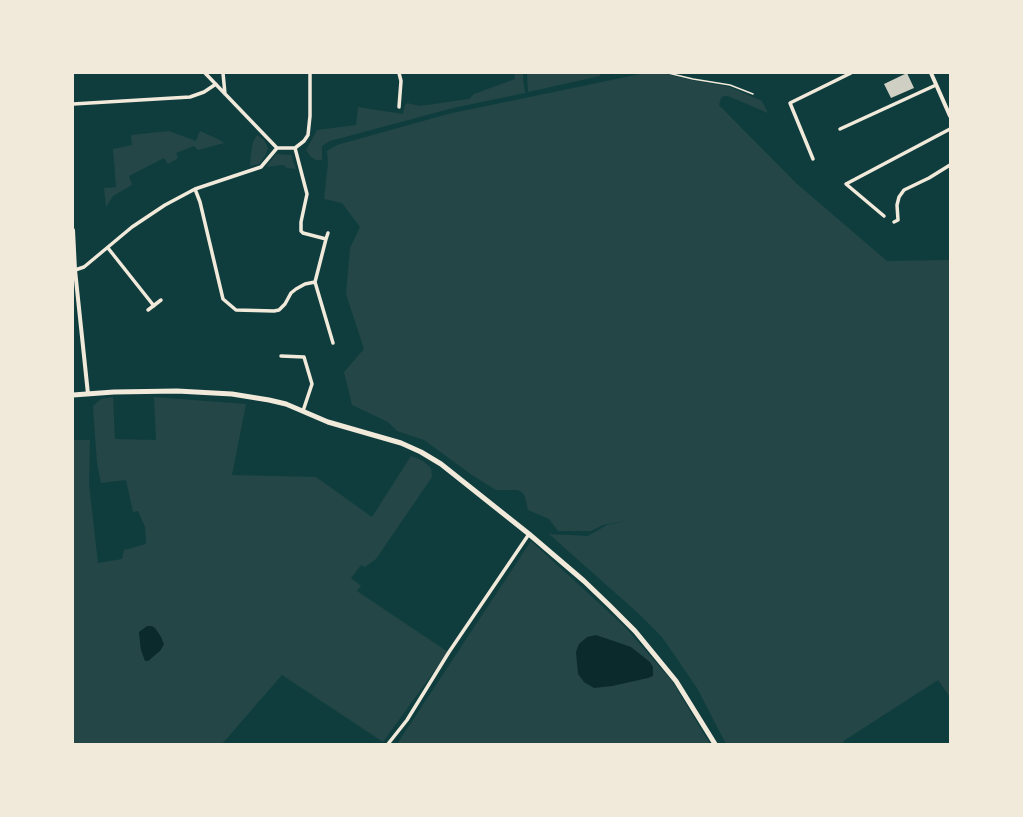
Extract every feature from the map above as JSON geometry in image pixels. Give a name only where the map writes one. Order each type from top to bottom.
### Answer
[{"type":"main road","points":[[73,395],[150,390],[232,394],[277,402],[328,422],[401,443],[421,452],[441,464],[529,534],[584,581],[635,631],[676,681],[715,744]]},
{"type":"street","points":[[205,73],[277,148],[295,148],[304,141],[308,134],[310,116],[310,73]]},
{"type":"street","points":[[224,73],[225,94]]},
{"type":"street","points":[[399,73],[401,81],[399,106]]},
{"type":"street","points":[[813,159],[790,103],[851,73]]},
{"type":"street","points":[[931,73],[950,116]]},
{"type":"street","points":[[73,104],[190,97],[204,92],[216,84]]},
{"type":"street","points":[[840,129],[936,85]]},
{"type":"street","points":[[884,216],[846,184],[950,129]]},
{"type":"street","points":[[75,270],[84,267],[132,227],[165,205],[195,189],[261,167],[277,148]]},
{"type":"street","points":[[295,148],[307,194],[301,222],[301,231],[303,234],[326,239]]},
{"type":"street","points":[[894,222],[898,220],[897,205],[899,197],[904,190],[950,165]]},
{"type":"street","points":[[195,189],[200,202],[223,299],[236,310],[276,311],[285,304],[291,293],[296,289],[305,284],[315,282]]},
{"type":"street","points":[[73,230],[75,288],[88,394]]},
{"type":"street","points":[[328,233],[315,282],[333,343]]},
{"type":"street","points":[[108,248],[154,306]]},
{"type":"street","points":[[148,310],[161,300]]},
{"type":"street","points":[[326,340],[332,338]]},
{"type":"street","points":[[281,356],[304,357],[312,384],[303,411]]},
{"type":"street","points":[[388,744],[407,720],[449,652],[529,534]]},
{"type":"path","points":[[668,73],[730,85],[753,94]]},
{"type":"shaded area","points":[[514,73],[523,73],[525,93],[453,108],[330,141],[322,146],[322,160],[316,160],[311,157],[306,150],[317,130],[356,125],[358,107],[403,114],[407,103],[420,106],[469,99],[474,94],[515,79]]},
{"type":"shaded area","points":[[527,73],[600,73],[600,76],[528,92]]},
{"type":"shaded area","points":[[645,73],[661,73],[730,87],[762,101],[768,113],[728,96],[721,98],[719,105],[796,183],[887,261],[950,260],[950,697],[938,680],[845,740],[842,744],[726,744],[697,688],[662,637],[639,614],[549,534],[588,536],[607,525],[626,521],[603,525],[591,531],[558,531],[549,519],[528,510],[525,497],[522,492],[517,490],[496,490],[472,475],[424,440],[397,431],[388,422],[352,405],[344,372],[364,349],[346,294],[350,248],[360,227],[342,203],[324,199],[328,164],[327,151],[337,145],[448,114]]},
{"type":"shaded area","points":[[169,131],[196,141],[200,131],[224,143],[198,150],[194,146],[176,153],[178,158],[168,164],[164,158],[129,176],[132,185],[113,196],[106,207],[104,188],[116,187],[113,149],[132,145],[131,135]]},
{"type":"shaded area","points":[[257,135],[264,140],[268,148],[265,156],[259,164],[250,166],[253,142]]},
{"type":"shaded area","points":[[276,154],[291,155],[296,169],[287,168],[283,165],[266,167]]},
{"type":"shaded area","points":[[113,397],[115,439],[156,440],[154,397],[246,404],[232,475],[316,477],[372,517],[411,456],[423,461],[431,468],[432,477],[376,559],[365,567],[361,565],[351,578],[361,586],[357,591],[448,652],[383,742],[282,675],[222,744],[73,744],[73,440],[90,440],[89,484],[98,563],[122,559],[124,550],[146,544],[145,527],[138,511],[133,512],[126,480],[101,483],[97,463],[93,406],[101,399]],"holes":[[[155,628],[161,637],[163,647],[148,661],[141,650],[139,632]]]},
{"type":"shaded area","points":[[531,541],[625,627],[672,681],[710,744],[397,744]]},
{"type":"shaded area","points":[[147,626],[152,626],[155,628],[164,644],[160,651],[148,661],[145,661],[141,650],[139,632]]},
{"type":"shaded area","points":[[596,635],[631,647],[650,662],[653,667],[653,676],[612,686],[594,688],[584,682],[578,674],[576,652],[579,644],[587,637]]},
{"type":"building","points":[[907,73],[914,88],[891,98],[884,84]]}]
